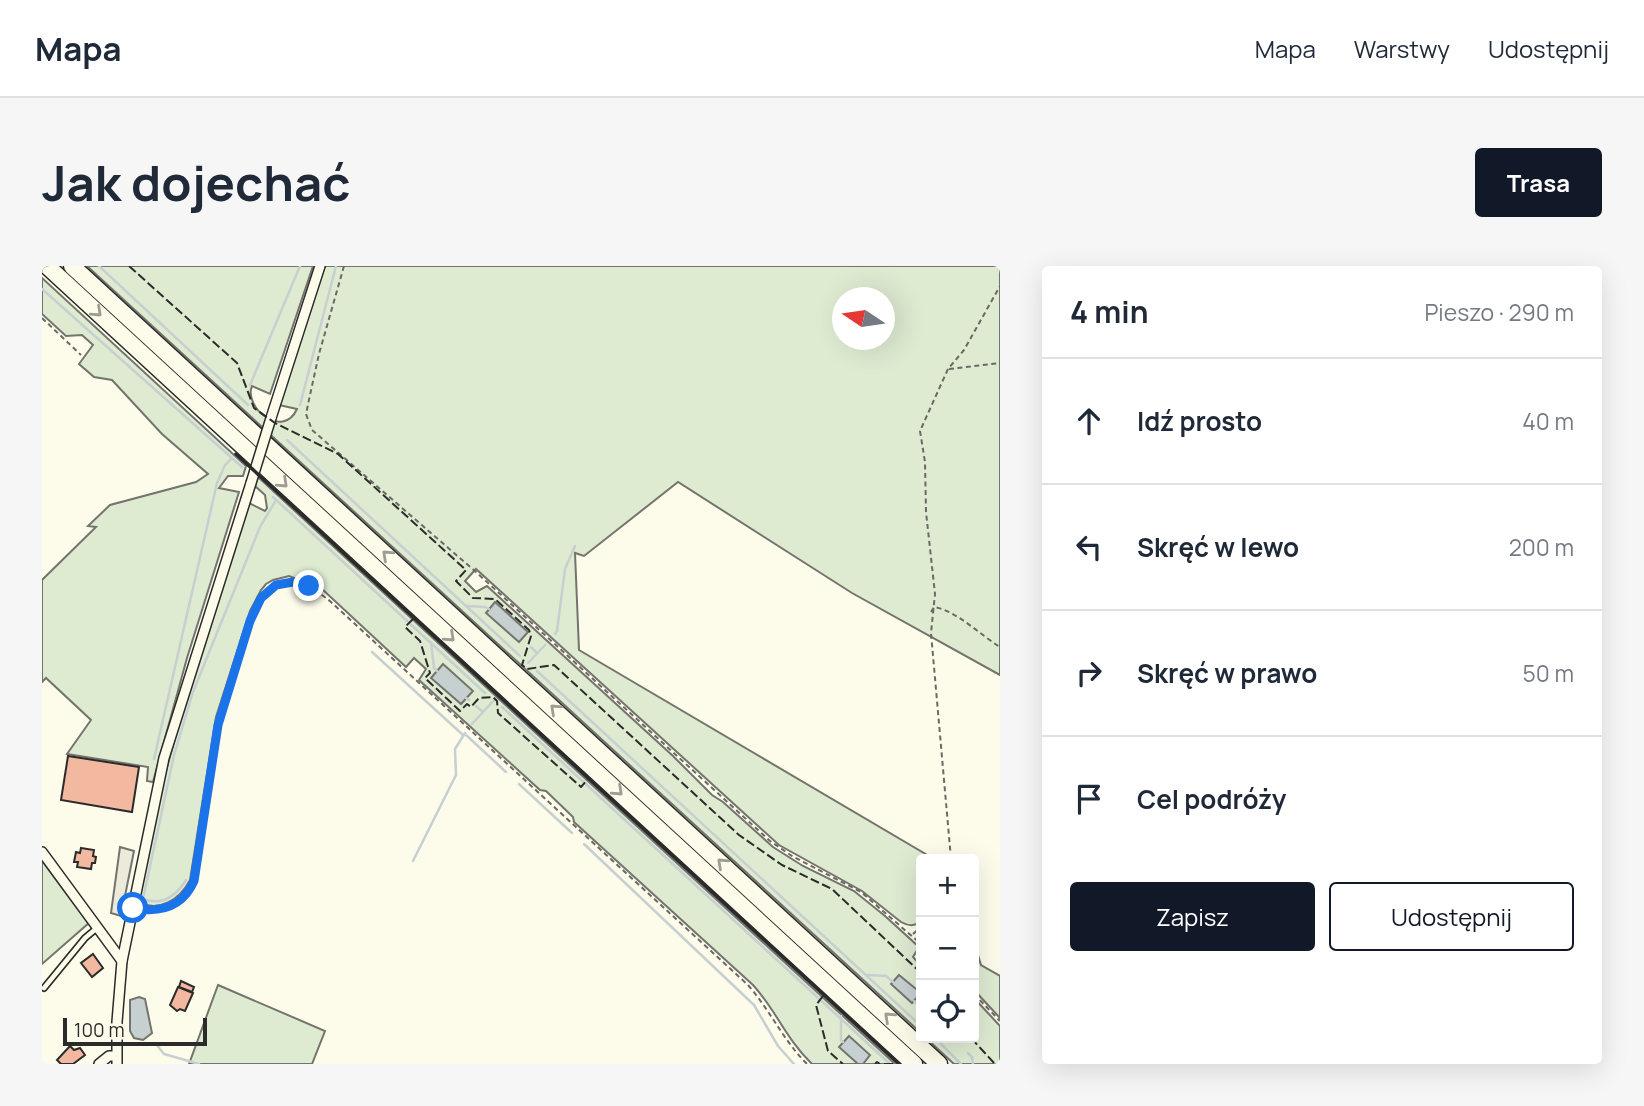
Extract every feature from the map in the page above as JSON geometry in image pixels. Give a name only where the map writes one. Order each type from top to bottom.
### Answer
[{"type":"highway","points":[[47,266],[914,1064]]},
{"type":"highway","points":[[72,266],[939,1064]]},
{"type":"street","points":[[99,1064],[110,1056],[117,1060],[122,961],[164,758],[320,266]]},
{"type":"street","points":[[42,852],[122,961]]},
{"type":"lane","points":[[44,988],[85,938],[97,928]]},
{"type":"path","points":[[344,266],[318,354],[306,414],[312,430],[476,572],[771,841],[814,869],[861,892],[916,938]]},
{"type":"path","points":[[951,854],[931,633],[934,582],[926,512],[925,461],[920,431],[948,369],[964,350],[1000,286]]},
{"type":"path","points":[[42,318],[81,355]]},
{"type":"path","points":[[948,369],[1000,363]]},
{"type":"path","points":[[133,908],[153,911],[164,909],[174,905],[189,892],[194,881],[218,725],[250,621],[268,590],[284,583],[300,583],[318,591],[331,602],[743,980],[766,1007],[790,1046],[807,1064]]},
{"type":"path","points":[[931,612],[934,607]]},
{"type":"path","points":[[934,607],[947,609],[978,634],[1000,647]]},
{"type":"path","points":[[913,935],[916,932]]},
{"type":"path","points":[[979,999],[1000,1021]]},
{"type":"green space","points":[[87,266],[313,266],[270,394],[252,386],[253,403],[259,411],[274,421],[283,421],[291,418],[297,409],[279,405],[325,266],[1000,266],[1000,675],[852,593],[678,482],[584,556],[575,553],[579,650],[926,854],[916,854],[916,924],[901,922],[862,891],[779,845],[476,569],[465,581],[476,592],[487,586],[712,795],[773,847],[803,866],[854,891],[885,916],[916,944],[913,957],[916,960],[916,1028]]},
{"type":"green space","points":[[42,278],[246,466],[243,476],[228,476],[219,488],[239,492],[187,658],[153,782],[147,781],[148,767],[67,754],[91,720],[46,678],[42,682],[42,580],[96,527],[88,526],[110,505],[196,482],[208,474],[162,434],[112,380],[94,377],[79,364],[93,345],[82,335],[66,336],[42,314]]},
{"type":"green space","points":[[258,477],[895,1064],[812,1064],[795,1045],[753,985],[574,822],[573,817],[546,791],[540,790],[419,680],[426,669],[414,658],[406,667],[321,588],[289,576],[266,584],[250,611],[216,717],[190,880],[181,893],[169,902],[154,906],[138,902],[164,778],[179,724],[249,503],[265,511],[267,508],[265,495],[255,486]]},
{"type":"green space","points":[[42,856],[90,922],[42,964]]},
{"type":"green space","points":[[979,958],[981,965],[1000,976],[1000,1018],[979,995]]},
{"type":"green space","points":[[218,985],[325,1031],[312,1064],[189,1064]]},
{"type":"green space","points":[[979,1003],[1000,1026],[1000,1064],[954,1064],[931,1043],[979,1043]]},
{"type":"shaded area","points":[[495,602],[528,632],[519,642],[486,613]]},
{"type":"shaded area","points":[[443,664],[473,691],[461,704],[431,678]]},
{"type":"shaded area","points":[[120,847],[134,851],[121,916],[111,913]]},
{"type":"shaded area","points":[[899,975],[916,989],[916,999],[912,1003],[891,984]]},
{"type":"shaded area","points":[[139,997],[145,999],[152,1033],[143,1040],[134,1038],[130,1031],[130,1000]]},
{"type":"shaded area","points":[[849,1036],[870,1055],[863,1064],[858,1064],[839,1047]]},
{"type":"building","points":[[68,756],[139,767],[132,812],[61,800]]},
{"type":"building","points":[[81,848],[94,850],[93,856],[96,857],[91,869],[77,867],[78,862],[74,862],[76,852],[80,853]]},
{"type":"building","points":[[93,954],[103,968],[92,977],[81,963]]},
{"type":"building","points":[[181,981],[194,987],[192,992],[179,987]]},
{"type":"building","points":[[178,987],[193,993],[185,1011],[177,1011],[170,1005]]},
{"type":"building","points":[[70,1046],[74,1050],[80,1048],[85,1055],[73,1064],[61,1064],[57,1060]]},
{"type":"waterway","points":[[99,266],[248,405]]},
{"type":"waterway","points":[[250,385],[300,266]]},
{"type":"waterway","points":[[300,405],[336,266]]},
{"type":"waterway","points":[[42,289],[242,467]]},
{"type":"waterway","points":[[287,440],[520,656]]},
{"type":"waterway","points":[[154,759],[217,483],[225,465],[232,458]]},
{"type":"waterway","points":[[273,497],[485,693]]},
{"type":"waterway","points":[[186,880],[178,891],[168,898],[156,901],[143,899],[174,755],[193,692],[260,527],[276,500]]},
{"type":"waterway","points":[[555,634],[565,569],[575,546]]},
{"type":"waterway","points":[[467,606],[489,609]]},
{"type":"waterway","points":[[431,642],[434,668],[437,671]]},
{"type":"waterway","points":[[528,663],[545,645]]},
{"type":"waterway","points":[[531,647],[537,653]]},
{"type":"waterway","points":[[372,652],[463,735]]},
{"type":"waterway","points":[[537,671],[916,1021]]},
{"type":"waterway","points":[[472,724],[495,699]]},
{"type":"waterway","points":[[476,706],[483,712]]},
{"type":"waterway","points":[[502,707],[890,1064]]},
{"type":"waterway","points":[[413,861],[456,775],[455,749],[465,733]]},
{"type":"waterway","points":[[465,734],[506,772]]},
{"type":"waterway","points":[[519,784],[572,833]]},
{"type":"waterway","points":[[584,844],[754,1005],[778,1046],[794,1064]]},
{"type":"waterway","points":[[867,975],[886,976],[893,982]]},
{"type":"waterway","points":[[841,1016],[843,1042]]},
{"type":"waterway","points":[[940,1043],[961,1064]]},
{"type":"waterway","points":[[156,1044],[164,1054],[199,1064]]},
{"type":"waterway","points":[[968,1053],[973,1064]]},
{"type":"fence","points":[[129,266],[237,363],[254,408],[275,423],[338,454],[466,570],[456,581],[473,598],[495,599],[529,630],[531,636],[522,665],[527,669],[554,665],[739,835],[782,865],[832,889],[916,968]]},
{"type":"fence","points":[[413,619],[405,627],[420,641],[430,673],[425,678],[460,711],[467,704],[471,707],[479,698],[493,697],[497,701],[498,713],[581,787],[588,779]]},
{"type":"fence","points":[[823,996],[816,1005],[828,1051],[843,1064]]},
{"type":"fence","points":[[976,1043],[995,1064]]},
{"type":"fence","points":[[875,1064],[880,1064]]},
{"type":"fence","points":[[884,1064],[894,1064]]},
{"type":"wall","points":[[236,454],[899,1064]]},
{"type":"route","points":[[133,908],[153,911],[164,909],[182,900],[189,892],[194,881],[218,725],[250,621],[261,598],[276,585],[293,582],[309,586]]}]
